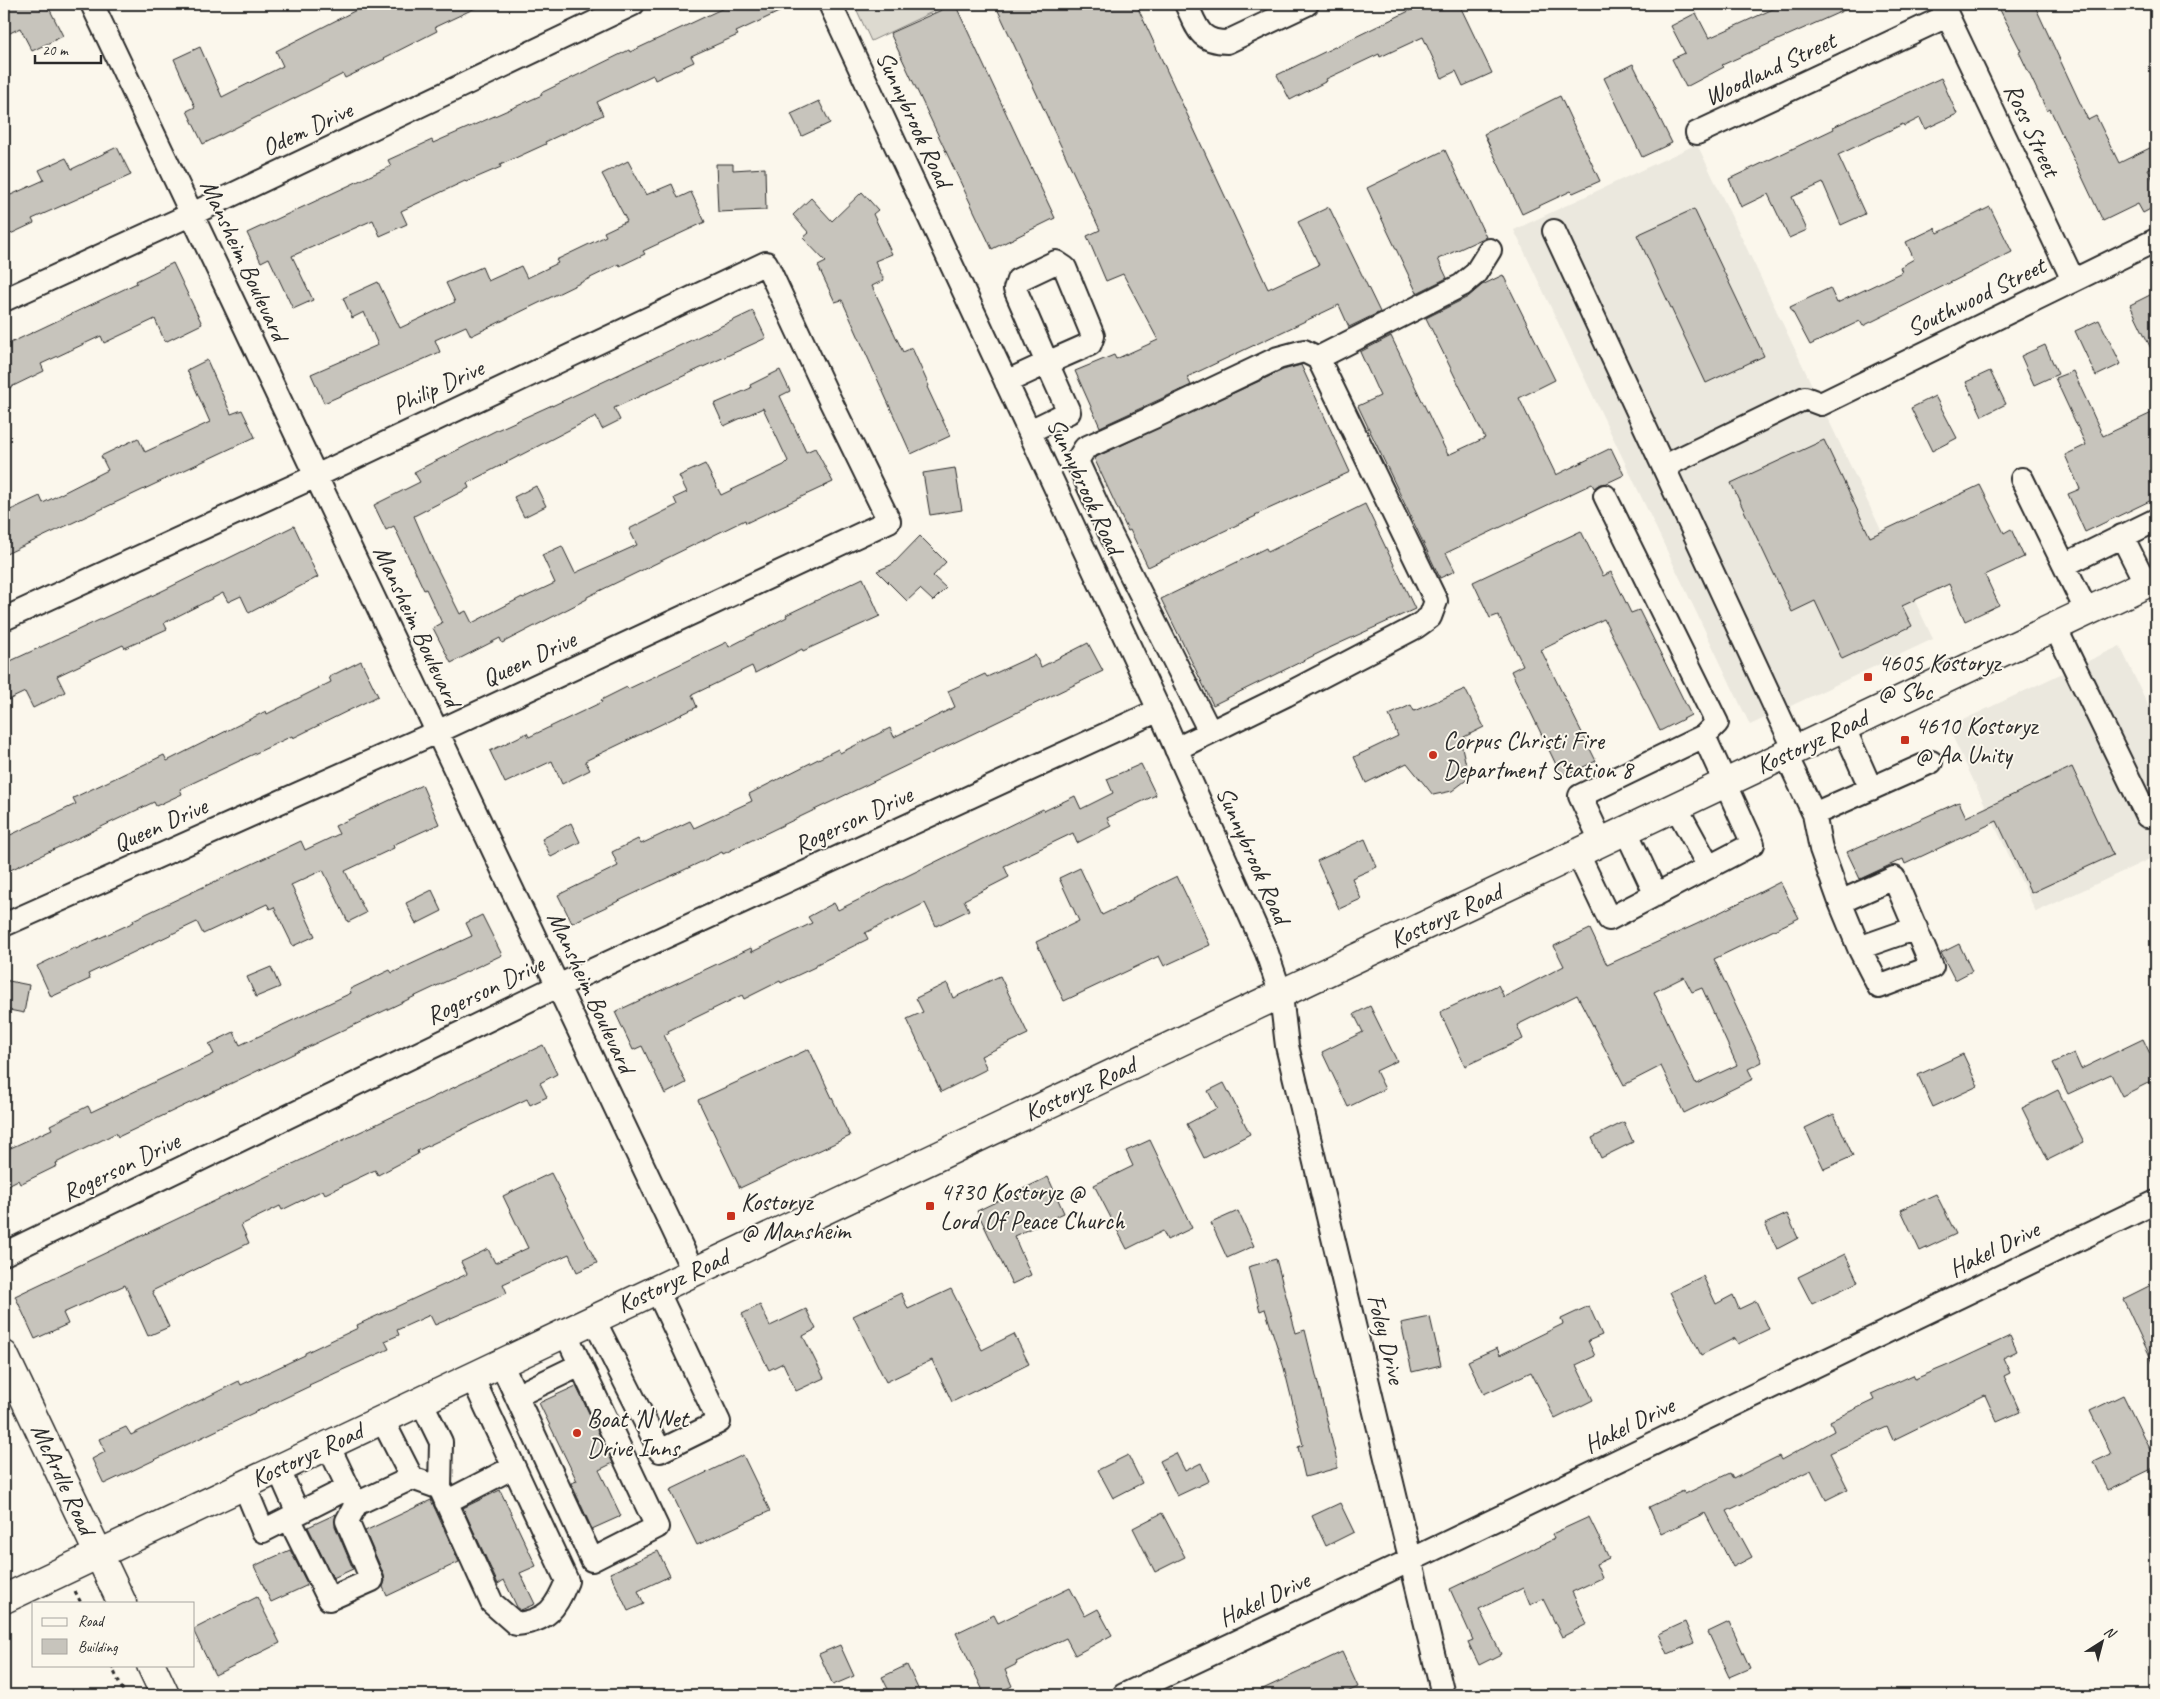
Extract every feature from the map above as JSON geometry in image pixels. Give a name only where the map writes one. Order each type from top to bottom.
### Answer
[{"type":"main road","name":"Kostoryz Road","points":[[4,1599],[656,1288],[1281,995],[2151,581]]},
{"type":"main road","name":"McArdle Road","points":[[4,1354],[122,1602]]},
{"type":"main road","points":[[151,1666],[165,1695]]},
{"type":"street","name":"Mansheim Boulevard","points":[[92,4],[693,1271]]},
{"type":"street","name":"Odem Drive","points":[[4,300],[192,214],[633,4]]},
{"type":"street","name":"Sunnybrook Road","points":[[830,4],[1159,710],[1267,953],[1281,995]]},
{"type":"street","points":[[1186,4],[1202,36],[1213,42],[1227,42],[1307,4]]},
{"type":"street","name":"Woodland Street","points":[[1698,133],[1945,10]]},
{"type":"street","name":"Ross Street","points":[[1945,10],[2073,280]]},
{"type":"street","points":[[1554,231],[1665,466],[1790,753],[1814,814],[1821,849],[1840,902],[1859,948],[1879,988],[1932,967],[1894,878],[1840,902]]},
{"type":"street","name":"Southwood Street","points":[[1665,466],[1805,398],[1821,404],[2156,240]]},
{"type":"street","points":[[1318,358],[1462,285],[1475,274],[1490,250]]},
{"type":"street","name":"Philip Drive","points":[[4,618],[316,476],[766,263],[826,392]]},
{"type":"street","points":[[1176,749],[1210,732],[1416,627],[1430,617],[1436,601],[1318,358],[1304,351],[1278,358],[1085,448],[1077,461],[1110,533],[1210,732]]},
{"type":"street","points":[[1006,382],[1047,363],[1069,412],[1030,431]]},
{"type":"street","name":"Queen Drive","points":[[4,925],[437,732],[889,521],[826,392]]},
{"type":"street","points":[[2022,479],[2087,612]]},
{"type":"street","points":[[1605,496],[1717,723],[1704,736],[1580,796],[1590,848],[1609,919],[1753,844],[1727,783],[1704,736]]},
{"type":"street","points":[[2064,564],[2156,520]]},
{"type":"street","points":[[2122,536],[2151,581]]},
{"type":"street","points":[[2055,627],[2147,816]]},
{"type":"street","name":"Rogerson Drive","points":[[4,1254],[558,986],[1159,710]]},
{"type":"street","points":[[1844,728],[1871,789]]},
{"type":"street","points":[[1814,814],[1931,762]]},
{"type":"street","points":[[1676,807],[1709,867]]},
{"type":"street","points":[[1626,831],[1656,895]]},
{"type":"street","points":[[1859,948],[1916,928]]},
{"type":"street","name":"Foley Drive","points":[[1281,995],[1287,1046],[1443,1695]]},
{"type":"street","name":"Hakel Drive","points":[[1124,1695],[1411,1560],[2156,1202]]},
{"type":"street","points":[[593,1318],[660,1451],[719,1422],[656,1288]]},
{"type":"street","points":[[501,1363],[592,1560],[657,1527],[565,1332]]},
{"type":"street","points":[[516,1396],[580,1365]]},
{"type":"street","points":[[421,1401],[441,1442],[443,1495],[492,1603],[516,1624],[531,1623],[546,1616],[559,1602],[567,1581],[472,1377]]},
{"type":"street","points":[[382,1419],[412,1478],[443,1495]]},
{"type":"street","points":[[278,1468],[293,1516],[329,1599],[372,1580],[347,1521],[352,1496],[328,1445]]},
{"type":"street","points":[[443,1495],[514,1467]]},
{"type":"street","points":[[244,1485],[263,1531],[293,1516],[412,1478]]},
{"type":"path","points":[[111,1666],[124,1695]]},
{"type":"shaded area","points":[[854,4],[949,4],[871,41]]},
{"type":"shaded area","points":[[1697,144],[1933,639],[1750,725],[1514,230]]},
{"type":"shaded area","points":[[2120,646],[2156,722],[2156,856],[2036,912],[1948,727]]},
{"type":"building","points":[[4,4],[47,4],[63,36],[32,51],[20,28],[4,36]]},
{"type":"building","points":[[368,4],[484,4],[435,27],[437,31],[385,59],[345,78],[343,74],[203,144],[187,111],[195,107],[174,59],[200,47],[222,97],[283,66],[276,51]]},
{"type":"building","points":[[732,4],[796,4],[736,32],[738,35],[691,56],[694,62],[655,80],[653,75],[597,102],[603,115],[545,142],[546,144],[500,165],[501,167],[465,181],[401,211],[407,224],[380,236],[373,220],[292,256],[313,300],[293,309],[269,258],[261,262],[247,233],[391,166],[388,160],[432,140],[433,143],[542,95],[541,93],[629,50],[630,52]]},
{"type":"building","points":[[955,4],[1055,218],[992,249],[890,33]]},
{"type":"building","points":[[995,4],[1136,4],[1268,289],[1319,265],[1298,222],[1329,207],[1380,312],[1349,327],[1339,305],[1187,377],[1191,385],[1100,427],[1075,371],[1114,355],[1116,359],[1158,340],[1123,274],[1106,281],[1087,236],[1100,230]]},
{"type":"building","points":[[1408,4],[1459,4],[1492,73],[1463,86],[1456,71],[1442,78],[1423,37],[1380,57],[1379,54],[1326,79],[1327,81],[1290,100],[1277,75],[1411,10]]},
{"type":"building","points":[[1784,4],[1858,4],[1722,65],[1724,67],[1686,87],[1672,59],[1685,53],[1671,26],[1696,13],[1709,38]]},
{"type":"building","points":[[1997,4],[2034,4],[2088,120],[2096,116],[2119,163],[2156,145],[2156,165],[2148,169],[2156,186],[2156,206],[2143,213],[2138,204],[2103,221],[2050,109],[2047,111],[2019,52],[2021,51]]},
{"type":"building","points":[[1633,64],[1672,143],[1642,157],[1604,78]]},
{"type":"building","points":[[1941,78],[1957,114],[1925,129],[1920,118],[1904,126],[1903,124],[1838,155],[1865,214],[1841,225],[1823,183],[1792,197],[1807,230],[1789,238],[1768,194],[1741,207],[1729,179],[1834,129],[1833,127]]},
{"type":"building","points":[[1560,96],[1600,181],[1573,193],[1571,191],[1522,214],[1484,134]]},
{"type":"building","points":[[819,101],[830,123],[802,136],[791,114]]},
{"type":"building","points":[[117,147],[131,175],[32,219],[34,223],[4,237],[4,198],[44,180],[39,170],[66,158],[72,169]]},
{"type":"building","points":[[1445,150],[1486,237],[1438,259],[1447,278],[1417,293],[1367,188]]},
{"type":"building","points":[[628,161],[646,195],[672,184],[678,198],[691,192],[705,222],[643,251],[645,254],[620,266],[619,264],[471,336],[466,326],[435,340],[440,352],[324,403],[311,374],[378,345],[364,312],[352,318],[343,298],[378,282],[400,328],[455,302],[446,283],[482,267],[488,281],[521,266],[527,278],[558,263],[556,260],[606,236],[604,232],[627,221],[602,174]]},
{"type":"building","points":[[716,164],[733,164],[733,170],[765,168],[766,210],[718,212]]},
{"type":"building","points":[[862,192],[878,210],[873,214],[892,254],[875,261],[884,280],[872,286],[903,352],[912,348],[929,386],[927,387],[950,436],[911,454],[842,300],[835,302],[818,266],[826,262],[803,238],[809,233],[793,215],[811,198],[832,221]]},
{"type":"building","points":[[1990,207],[2012,252],[1863,326],[1860,321],[1810,345],[1790,307],[1830,288],[1837,303],[1902,272],[1900,267],[1914,259],[1906,242],[1935,228],[1938,233]]},
{"type":"building","points":[[1694,209],[1764,356],[1706,383],[1637,235]]},
{"type":"building","points":[[173,263],[202,324],[165,342],[155,319],[104,343],[101,336],[41,364],[44,371],[9,388],[4,377],[4,346],[137,283],[136,281]]},
{"type":"building","points":[[1503,275],[1555,380],[1519,398],[1556,475],[1611,448],[1624,475],[1594,488],[1592,484],[1446,553],[1455,571],[1440,578],[1358,406],[1380,396],[1360,352],[1391,336],[1448,455],[1485,438],[1426,318],[1468,297],[1482,285]]},
{"type":"building","points":[[2156,292],[2156,359],[2130,305]]},
{"type":"building","points":[[753,311],[766,338],[614,408],[620,420],[602,429],[596,416],[467,483],[469,488],[414,516],[433,560],[460,614],[466,611],[472,623],[522,597],[555,583],[542,555],[562,546],[575,573],[637,545],[629,529],[677,505],[674,498],[687,492],[679,476],[705,464],[721,495],[784,465],[788,461],[763,408],[724,426],[714,404],[751,388],[750,385],[780,370],[790,391],[780,396],[806,452],[815,448],[833,482],[746,523],[745,520],[587,597],[587,599],[502,643],[500,638],[451,663],[433,628],[442,623],[426,589],[424,590],[394,526],[386,530],[374,505],[420,482],[414,472],[497,430]]},
{"type":"building","points":[[2099,320],[2121,364],[2096,376],[2075,331]]},
{"type":"building","points":[[2045,345],[2058,374],[2034,385],[2021,356]]},
{"type":"building","points":[[207,360],[231,414],[242,410],[255,437],[4,555],[4,513],[40,496],[43,503],[108,470],[101,456],[138,438],[145,452],[210,422],[187,370]]},
{"type":"building","points":[[1301,365],[1350,472],[1255,515],[1148,567],[1130,530],[1128,531],[1094,458],[1283,370]]},
{"type":"building","points":[[1990,371],[2006,404],[1982,416],[1966,382]]},
{"type":"building","points":[[2073,371],[2103,436],[2156,411],[2156,498],[2085,532],[2068,494],[2080,489],[2065,455],[2086,445],[2055,378]]},
{"type":"building","points":[[1935,396],[1957,438],[1932,451],[1911,408]]},
{"type":"building","points":[[1824,440],[1870,537],[1980,485],[2004,533],[2011,529],[2024,557],[1985,575],[1999,605],[1965,621],[1949,584],[1902,606],[1912,626],[1842,659],[1815,601],[1792,612],[1731,483]]},
{"type":"building","points":[[955,468],[962,510],[930,515],[923,473]]},
{"type":"building","points":[[536,486],[546,506],[524,517],[514,497]]},
{"type":"building","points":[[1365,504],[1415,609],[1327,649],[1213,705],[1161,599],[1266,548],[1268,552]]},
{"type":"building","points":[[294,526],[318,577],[249,613],[241,596],[228,602],[223,593],[164,623],[167,629],[125,648],[123,645],[57,676],[65,692],[33,708],[25,692],[4,702],[4,664],[160,592]]},
{"type":"building","points":[[1581,531],[1603,576],[1611,572],[1631,613],[1639,610],[1691,715],[1660,731],[1604,619],[1541,650],[1596,761],[1562,777],[1511,671],[1523,665],[1498,615],[1490,618],[1473,582]]},
{"type":"building","points":[[920,536],[946,562],[933,576],[946,588],[933,601],[920,589],[907,601],[877,571],[893,564]]},
{"type":"building","points":[[863,578],[880,616],[803,651],[802,649],[755,673],[752,666],[692,695],[697,707],[585,761],[590,770],[562,784],[552,761],[505,783],[490,751],[527,733],[529,737],[602,702],[601,700],[627,687],[628,689],[727,642],[729,647],[787,617],[786,615]]},
{"type":"building","points":[[1088,643],[1103,671],[723,854],[722,852],[572,923],[558,895],[618,866],[612,852],[638,839],[641,844],[690,821],[694,828],[752,801],[749,794],[838,749],[840,753],[890,728],[894,737],[955,707],[948,691],[985,674],[987,677],[1035,655],[1041,667]]},
{"type":"building","points":[[361,661],[378,696],[293,738],[292,736],[180,789],[182,794],[156,806],[154,802],[4,873],[4,838],[76,804],[73,798],[164,755],[167,761],[266,711],[267,714],[331,682],[329,677]]},
{"type":"building","points":[[1465,689],[1484,727],[1464,737],[1467,741],[1461,743],[1469,778],[1452,791],[1433,795],[1407,763],[1366,783],[1354,757],[1398,736],[1389,715],[1411,705],[1414,711]]},
{"type":"building","points":[[1141,764],[1156,795],[1107,818],[1111,826],[1077,843],[1073,833],[1004,866],[1009,877],[964,900],[969,910],[936,926],[925,903],[865,933],[868,939],[815,965],[815,967],[781,983],[780,981],[744,999],[742,995],[668,1031],[669,1033],[664,1035],[686,1083],[665,1094],[642,1046],[633,1050],[615,1012],[751,948],[752,952],[812,923],[808,917],[834,903],[838,910],[1043,809],[1044,811],[1075,796],[1081,809],[1113,793],[1107,779]]},
{"type":"building","points":[[2072,767],[2113,855],[2031,893],[1997,821],[1905,864],[1903,859],[1860,879],[1847,852],[1959,802],[1966,817]]},
{"type":"building","points":[[422,785],[439,824],[393,845],[394,848],[345,871],[366,913],[348,922],[323,870],[291,885],[315,936],[293,946],[274,907],[270,909],[267,904],[203,934],[197,922],[88,974],[90,979],[51,997],[37,966],[134,922],[133,920],[301,841],[305,850],[339,834],[335,826]]},
{"type":"building","points":[[571,823],[580,842],[551,857],[542,839]]},
{"type":"building","points":[[1365,839],[1377,867],[1352,878],[1361,899],[1339,909],[1317,861]]},
{"type":"building","points":[[1080,868],[1102,915],[1177,876],[1210,945],[1164,966],[1159,956],[1064,1001],[1036,942],[1079,921],[1059,878]]},
{"type":"building","points":[[1780,882],[1799,918],[1714,959],[1762,1062],[1748,1069],[1753,1079],[1684,1113],[1661,1066],[1624,1085],[1577,995],[1517,1025],[1523,1039],[1465,1066],[1440,1012],[1498,985],[1504,997],[1564,966],[1554,946],[1590,929],[1607,965],[1697,924]],"holes":[[[1684,977],[1692,992],[1702,988],[1737,1065],[1696,1084],[1654,992]]]},
{"type":"building","points":[[432,890],[442,911],[416,924],[406,903]]},
{"type":"building","points":[[482,915],[502,955],[118,1137],[116,1133],[56,1163],[57,1166],[20,1184],[18,1180],[4,1187],[4,1151],[52,1129],[50,1125],[88,1106],[91,1112],[214,1054],[209,1044],[234,1032],[240,1045],[351,993],[350,989],[390,970],[392,973],[472,936],[466,923]]},
{"type":"building","points":[[1959,944],[1972,971],[1955,980],[1941,953]]},
{"type":"building","points":[[271,967],[280,987],[256,997],[247,977]]},
{"type":"building","points":[[1000,976],[1028,1034],[981,1056],[987,1069],[941,1092],[907,1019],[923,1012],[916,998],[947,983],[953,998]]},
{"type":"building","points":[[4,980],[29,985],[24,1013],[4,1009]]},
{"type":"building","points":[[1370,1006],[1397,1061],[1376,1071],[1385,1089],[1348,1107],[1322,1052],[1363,1032],[1354,1014]]},
{"type":"building","points":[[2143,1039],[2156,1066],[2156,1079],[2122,1096],[2111,1074],[2068,1094],[2053,1063],[2074,1053],[2081,1069]]},
{"type":"building","points":[[543,1045],[557,1074],[540,1083],[547,1097],[530,1105],[527,1099],[417,1151],[418,1154],[378,1175],[375,1170],[325,1194],[323,1190],[282,1210],[280,1206],[241,1225],[249,1243],[152,1291],[169,1327],[148,1336],[125,1285],[63,1313],[68,1324],[35,1339],[15,1296]]},
{"type":"building","points":[[809,1049],[850,1136],[740,1188],[698,1100]]},
{"type":"building","points":[[1963,1054],[1978,1086],[1933,1107],[1918,1075]]},
{"type":"building","points":[[1224,1083],[1250,1134],[1204,1158],[1187,1124],[1217,1108],[1208,1091]]},
{"type":"building","points":[[2058,1090],[2084,1142],[2048,1160],[2022,1108]]},
{"type":"building","points":[[1834,1114],[1853,1156],[1824,1169],[1805,1128]]},
{"type":"building","points":[[1624,1122],[1633,1142],[1601,1158],[1592,1138]]},
{"type":"building","points":[[1150,1140],[1192,1228],[1167,1240],[1163,1231],[1127,1249],[1094,1185],[1133,1166],[1126,1151]]},
{"type":"building","points":[[551,1173],[597,1263],[577,1272],[569,1254],[503,1284],[507,1293],[481,1305],[435,1325],[430,1315],[397,1330],[399,1335],[385,1341],[389,1349],[309,1385],[104,1484],[92,1459],[105,1452],[99,1439],[126,1427],[131,1435],[239,1381],[241,1385],[305,1355],[305,1353],[358,1328],[357,1325],[467,1274],[461,1262],[488,1249],[495,1263],[528,1248],[503,1196]]},
{"type":"building","points":[[1048,1177],[1064,1213],[1014,1236],[1031,1275],[1012,1284],[977,1211]]},
{"type":"building","points":[[1936,1194],[1956,1234],[1920,1251],[1901,1210]]},
{"type":"building","points":[[1238,1211],[1254,1246],[1227,1258],[1211,1223]]},
{"type":"building","points":[[1787,1214],[1798,1238],[1777,1249],[1765,1224]]},
{"type":"building","points":[[1845,1254],[1858,1282],[1812,1304],[1798,1277]]},
{"type":"building","points":[[1276,1259],[1296,1333],[1305,1330],[1337,1461],[1337,1468],[1305,1477],[1298,1447],[1303,1445],[1284,1368],[1265,1309],[1260,1311],[1248,1267]]},
{"type":"building","points":[[1703,1276],[1716,1304],[1733,1295],[1739,1309],[1756,1301],[1769,1329],[1738,1344],[1735,1338],[1701,1355],[1670,1292]]},
{"type":"building","points":[[2151,1285],[2156,1295],[2156,1369],[2123,1299]]},
{"type":"building","points":[[951,1289],[982,1350],[1014,1334],[1029,1364],[952,1402],[932,1360],[886,1382],[853,1316],[901,1293],[908,1309]]},
{"type":"building","points":[[760,1305],[770,1326],[806,1309],[816,1329],[803,1336],[824,1378],[796,1391],[783,1363],[769,1370],[742,1314]]},
{"type":"building","points":[[1589,1306],[1602,1335],[1588,1341],[1595,1356],[1576,1365],[1593,1400],[1555,1419],[1531,1372],[1484,1394],[1468,1361],[1497,1348],[1500,1355],[1563,1324],[1561,1319]]},
{"type":"building","points":[[1430,1317],[1441,1365],[1412,1372],[1401,1323]]},
{"type":"building","points":[[2010,1336],[2017,1351],[2003,1358],[2010,1373],[2004,1376],[2020,1412],[1997,1422],[1985,1395],[1893,1440],[1887,1427],[1830,1453],[1848,1489],[1826,1500],[1811,1470],[1727,1511],[1752,1557],[1733,1567],[1705,1513],[1661,1534],[1649,1507],[1683,1491],[1685,1494],[1730,1473],[1733,1479],[1779,1456],[1781,1460],[1834,1431],[1830,1421],[1874,1400],[1871,1394],[1913,1375],[1915,1379]]},
{"type":"building","name":"Boat 'N Net Drive Inns","points":[[576,1386],[613,1463],[599,1470],[621,1516],[592,1529],[571,1483],[577,1481],[539,1403]]},
{"type":"building","points":[[2123,1395],[2156,1462],[2156,1467],[2108,1490],[2094,1462],[2111,1454],[2090,1411]]},
{"type":"building","points":[[1176,1453],[1185,1471],[1201,1463],[1209,1481],[1177,1496],[1160,1461]]},
{"type":"building","points":[[743,1455],[770,1511],[697,1545],[670,1490]]},
{"type":"building","points":[[1128,1455],[1142,1483],[1113,1498],[1098,1470]]},
{"type":"building","points":[[500,1490],[536,1566],[520,1573],[535,1604],[521,1610],[517,1607],[504,1580],[498,1584],[463,1508]]},
{"type":"building","points":[[431,1500],[459,1562],[387,1596],[383,1587],[384,1575],[365,1531]]},
{"type":"building","points":[[1340,1503],[1354,1532],[1326,1546],[1312,1516]]},
{"type":"building","points":[[1162,1513],[1185,1557],[1155,1572],[1133,1528]]},
{"type":"building","points":[[336,1514],[335,1526],[353,1569],[333,1578],[308,1527]]},
{"type":"building","points":[[1589,1517],[1609,1558],[1596,1564],[1602,1578],[1572,1592],[1587,1624],[1562,1637],[1543,1599],[1530,1605],[1523,1588],[1479,1609],[1501,1654],[1479,1665],[1468,1642],[1473,1640],[1450,1589],[1554,1539],[1552,1534]]},
{"type":"building","points":[[290,1550],[308,1585],[271,1602],[254,1566]]},
{"type":"building","points":[[658,1551],[670,1576],[638,1591],[644,1604],[628,1611],[610,1573]]},
{"type":"building","points":[[1070,1588],[1085,1616],[1098,1609],[1112,1635],[1075,1655],[1066,1638],[1016,1662],[1017,1664],[1005,1670],[1012,1686],[994,1695],[985,1695],[956,1633],[994,1615],[998,1623]]},
{"type":"building","points":[[257,1597],[280,1643],[215,1675],[195,1634],[195,1628]]},
{"type":"building","points":[[1685,1622],[1694,1643],[1668,1654],[1659,1634]]},
{"type":"building","points":[[1729,1622],[1750,1668],[1729,1677],[1708,1632]]},
{"type":"building","points":[[840,1645],[854,1676],[833,1685],[819,1654]]},
{"type":"building","points":[[1342,1652],[1358,1687],[1341,1695],[1250,1695]]},
{"type":"building","points":[[907,1665],[921,1695],[891,1695],[882,1677]]},
{"type":"place","name":"4605 Kostoryz @ Sbc","points":[[1868,677]]},
{"type":"place","name":"4610 Kostoryz @ Aa Unity","points":[[1905,740]]},
{"type":"place","name":"Corpus Christi Fire Department Station 8","points":[[1433,755]]},
{"type":"place","name":"4730 Kostoryz @ Lord Of Peace Church","points":[[930,1206]]},
{"type":"place","name":"Kostoryz @ Mansheim","points":[[731,1216]]},
{"type":"place","name":"Boat 'N Net Drive Inns","points":[[577,1433]]}]
